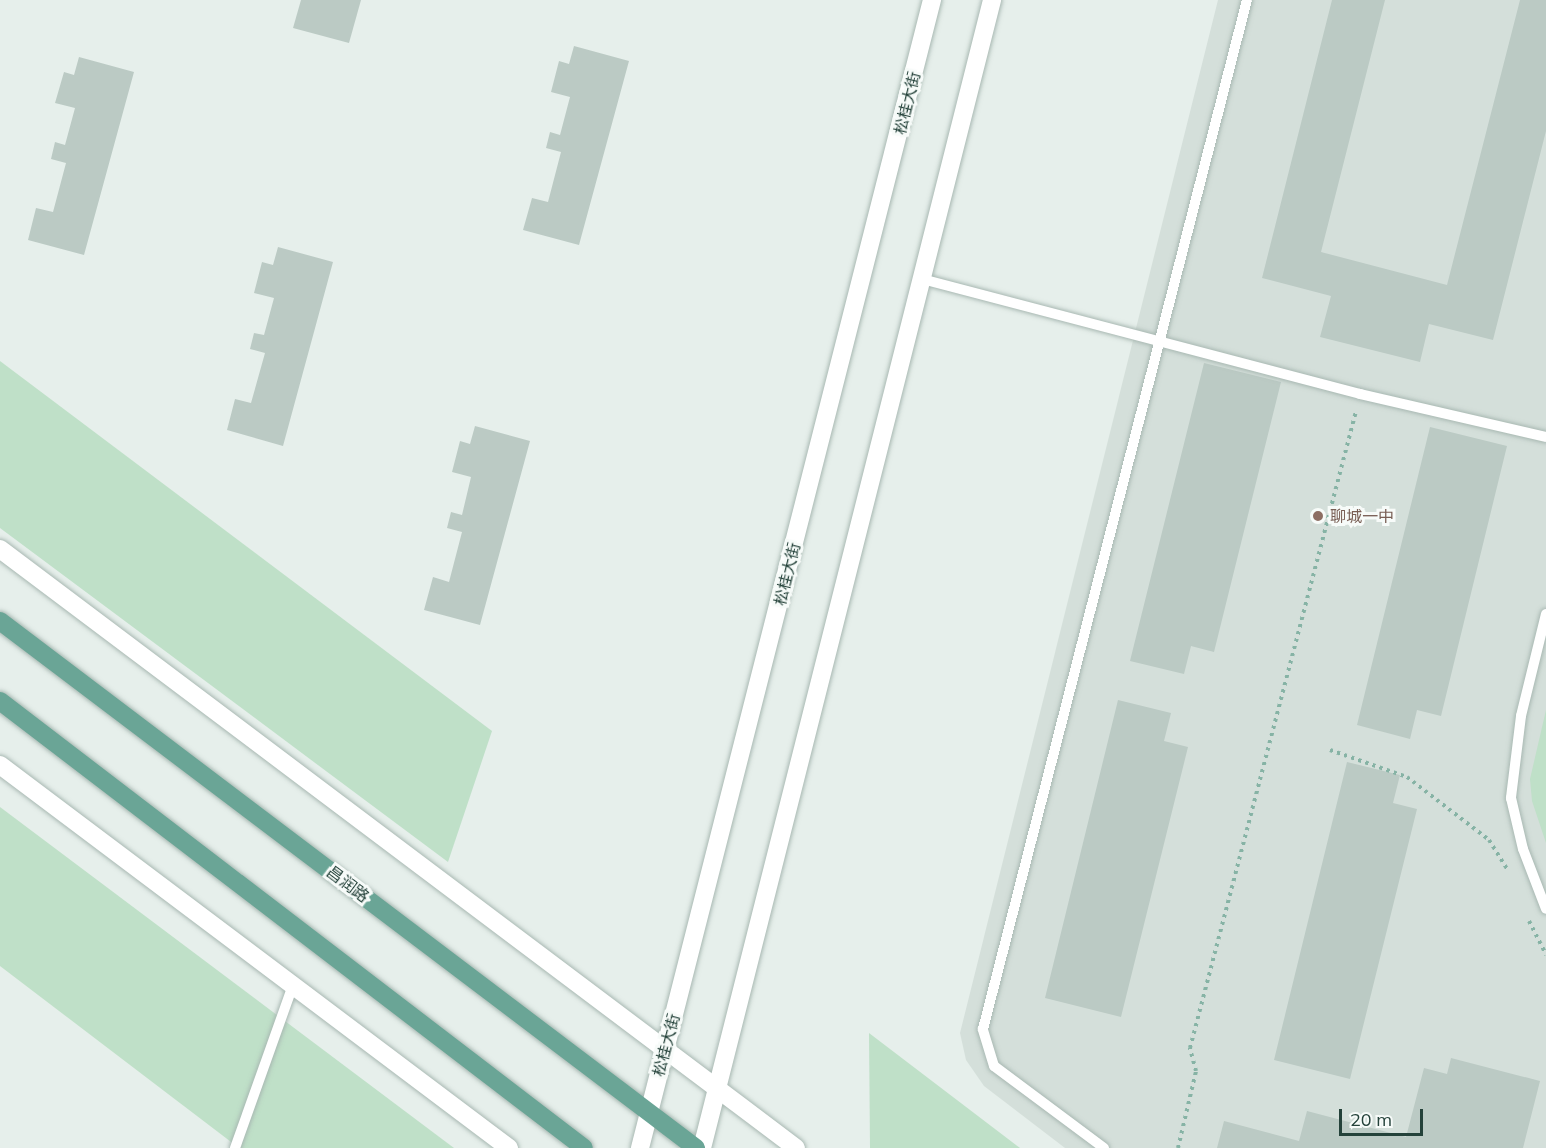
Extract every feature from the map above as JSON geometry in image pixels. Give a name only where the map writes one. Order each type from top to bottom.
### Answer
[{"type":"main road","name":"松桂大街","points":[[640,1148],[932,0]]},
{"type":"main road","points":[[702,1148],[992,0]]},
{"type":"main road","points":[[0,549],[796,1148]]},
{"type":"main road","name":"昌润路","points":[[0,621],[696,1148]]},
{"type":"main road","points":[[0,701],[584,1148]]},
{"type":"main road","points":[[0,765],[509,1148]]},
{"type":"lane","points":[[1104,1148],[994,1066],[983,1029],[1162,343],[1248,0]]},
{"type":"lane","points":[[922,279],[1360,394],[1546,437]]},
{"type":"lane","points":[[1546,614],[1521,716],[1511,798],[1523,849],[1546,909]]},
{"type":"lane","points":[[235,1148],[293,985]]},
{"type":"path","points":[[1178,1148],[1196,1071],[1190,1048],[1360,394]]},
{"type":"path","points":[[1330,750],[1407,777],[1490,840],[1513,881]]},
{"type":"path","points":[[1525,911],[1546,955]]},
{"type":"shaded area","name":"聊城一中","points":[[1218,0],[1546,0],[1546,1148],[1065,1148],[984,1086],[966,1060],[960,1033]]},
{"type":"green space","points":[[0,361],[492,731],[448,862],[0,528]]},
{"type":"green space","points":[[1546,710],[1546,843],[1532,801],[1530,779]]},
{"type":"green space","points":[[0,807],[454,1148],[239,1148],[0,966]]},
{"type":"green space","points":[[869,1033],[1020,1148],[870,1148]]},
{"type":"building","points":[[301,0],[361,0],[349,43],[293,28]]},
{"type":"building","points":[[1332,0],[1385,0],[1321,252],[1447,285],[1520,0],[1546,0],[1546,131],[1493,340],[1429,324],[1420,362],[1320,337],[1331,296],[1262,278]]},
{"type":"building","points":[[574,46],[629,61],[579,245],[523,230],[532,198],[548,202],[561,152],[546,148],[550,132],[560,135],[570,97],[551,92],[559,61],[569,64]]},
{"type":"building","points":[[79,57],[134,72],[84,255],[28,240],[36,208],[53,212],[66,163],[51,159],[55,142],[65,145],[75,108],[55,103],[64,72],[74,75]]},
{"type":"building","points":[[278,247],[333,262],[283,446],[227,430],[235,399],[251,403],[265,353],[250,349],[254,333],[264,335],[274,298],[254,293],[262,262],[273,265]]},
{"type":"building","points":[[1204,363],[1281,382],[1214,652],[1191,646],[1184,674],[1130,661]]},
{"type":"building","points":[[475,426],[530,441],[480,625],[424,610],[433,577],[449,582],[462,532],[447,528],[451,512],[462,515],[471,477],[452,472],[460,441],[470,444]]},
{"type":"building","points":[[1430,427],[1507,446],[1441,716],[1417,710],[1410,739],[1357,725]]},
{"type":"building","points":[[1118,700],[1171,713],[1164,741],[1188,747],[1121,1017],[1045,998]]},
{"type":"building","points":[[1347,762],[1400,775],[1393,803],[1417,809],[1350,1079],[1274,1060]]},
{"type":"building","points":[[1451,1058],[1540,1081],[1523,1148],[1217,1148],[1224,1121],[1299,1141],[1307,1111],[1406,1137],[1424,1068],[1447,1074]]},
{"type":"place","name":"聊城一中","points":[[1318,516]]}]
